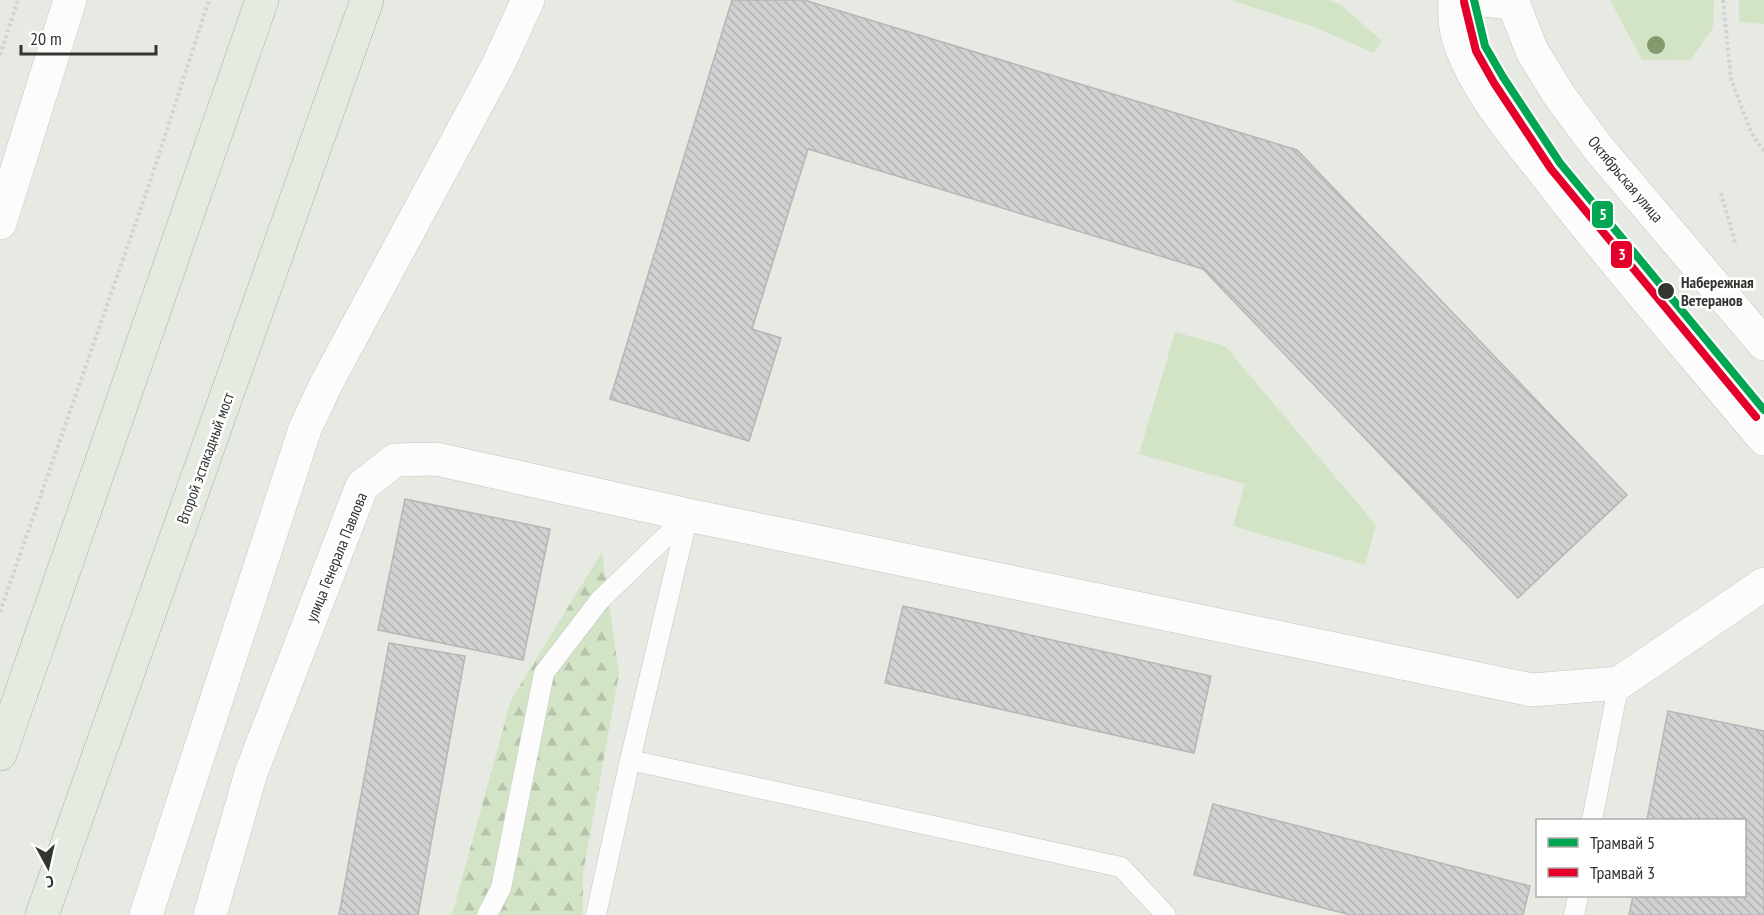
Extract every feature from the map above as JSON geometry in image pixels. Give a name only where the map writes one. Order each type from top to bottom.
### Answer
[{"type":"main road","points":[[0,223],[70,0]]},
{"type":"main road","points":[[0,754],[262,0]]},
{"type":"main road","name":"Второй эстакадный мост","points":[[42,915],[367,0]]},
{"type":"main road","points":[[146,915],[305,429],[326,384],[498,65],[528,0]]},
{"type":"main road","points":[[1455,0],[1454,24],[1462,49],[1496,111],[1600,245],[1764,439]]},
{"type":"main road","name":"Октябрьская улица","points":[[1503,1],[1566,104],[1599,149],[1764,344]]},
{"type":"main road","name":"улица Генерала Павлова","points":[[210,915],[251,773],[362,486],[395,460],[436,459],[688,515],[1532,690],[1619,683]]},
{"type":"main road","points":[[1619,683],[1764,584]]},
{"type":"lane","points":[[596,915],[688,515]]},
{"type":"lane","points":[[487,915],[501,888],[544,674],[600,600],[688,515]]},
{"type":"lane","points":[[1592,819],[1619,683]]},
{"type":"lane","points":[[630,760],[1121,867],[1166,915]]},
{"type":"lane","points":[[1574,915],[1578,897]]},
{"type":"path","points":[[0,55],[18,0]]},
{"type":"path","points":[[0,612],[149,185],[209,0]]},
{"type":"path","points":[[1723,0],[1731,79],[1751,132],[1764,151]]},
{"type":"path","points":[[1721,194],[1736,248]]},
{"type":"green space","points":[[1230,0],[1329,0],[1341,5],[1382,41],[1374,53],[1314,27]]},
{"type":"green space","points":[[1610,0],[1714,0],[1713,28],[1690,60],[1642,60]]},
{"type":"green space","points":[[1739,0],[1764,0],[1764,24],[1739,22]]},
{"type":"green space","points":[[1175,332],[1225,346],[1376,525],[1365,565],[1233,526],[1245,484],[1139,454]]},
{"type":"green space","points":[[602,552],[619,674],[583,873],[583,915],[452,915],[511,700]]},
{"type":"building","points":[[732,0],[804,0],[1297,150],[1627,495],[1518,598],[1203,269],[808,149],[752,329],[781,338],[749,441],[610,399]]},
{"type":"building","points":[[405,499],[550,529],[523,660],[378,630]]},
{"type":"building","points":[[903,606],[1211,676],[1194,753],[885,683]]},
{"type":"building","points":[[389,643],[465,656],[418,915],[339,915]]},
{"type":"building","points":[[1668,711],[1764,731],[1764,915],[1629,915],[1633,897],[1746,897],[1746,819],[1647,819]]},
{"type":"building","points":[[1213,804],[1530,886],[1523,915],[1351,915],[1194,875]]},
{"type":"tram line","name":"5","points":[[1474,0],[1485,46],[1560,163],[1764,410]]},
{"type":"tram line","name":"3","points":[[1464,2],[1476,51],[1494,83],[1551,169],[1756,417]]},
{"type":"place","name":"Набережная Ветеранов","points":[[1666,291]]}]
